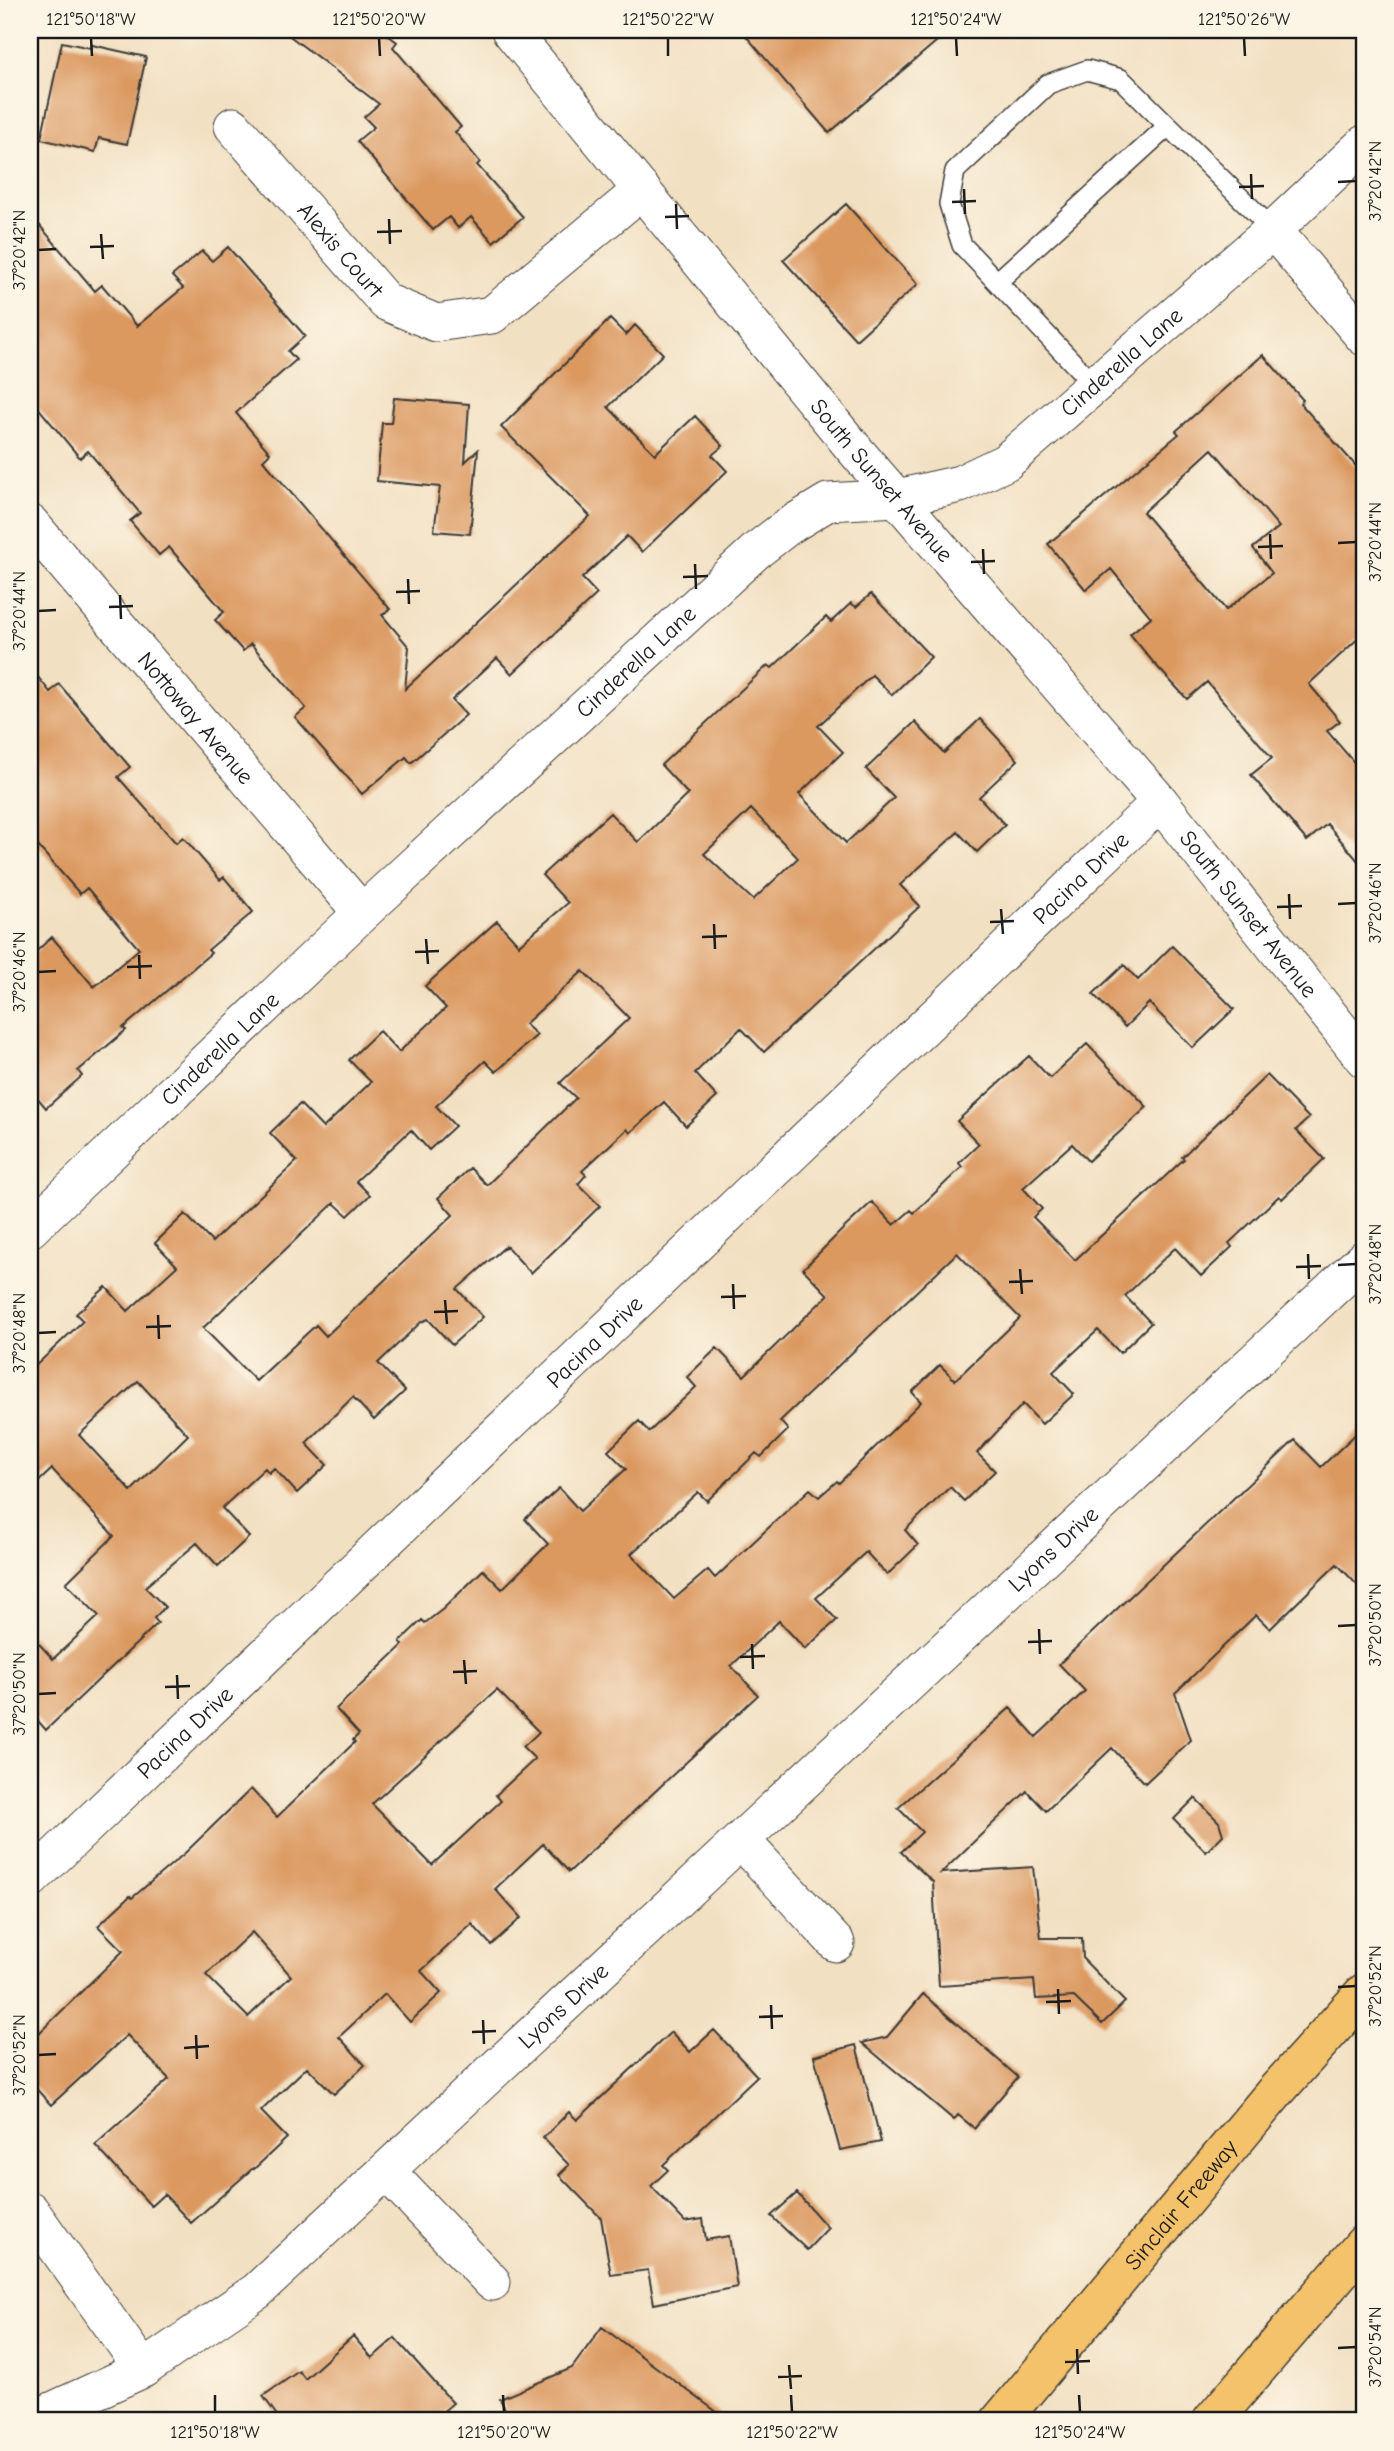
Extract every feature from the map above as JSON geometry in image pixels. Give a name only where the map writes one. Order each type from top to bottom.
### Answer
[{"type":"highway","name":"Sinclair Freeway","points":[[1000,2421],[1275,2092],[1364,1993]]},
{"type":"highway","points":[[1212,2421],[1364,2244]]},
{"type":"street","name":"South Sunset Avenue","points":[[510,30],[897,498],[1160,802],[1364,1059]]},
{"type":"street","name":"Alexis Court","points":[[233,126],[386,302],[436,323],[492,315],[642,190]]},
{"type":"street","name":"Cinderella Lane","points":[[30,1229],[362,914],[756,551],[787,527],[828,502],[897,498],[960,484],[1006,462],[1273,230],[1364,144]]},
{"type":"street","points":[[1273,230],[1364,337]]},
{"type":"street","name":"Nottoway Avenue","points":[[30,523],[362,914]]},
{"type":"street","name":"Pacina Drive","points":[[30,1880],[1160,802]]},
{"type":"street","name":"Lyons Drive","points":[[30,2421],[143,2369],[257,2291],[1364,1259]]},
{"type":"street","points":[[741,1840],[836,1943]]},
{"type":"street","points":[[386,2171],[492,2282]]},
{"type":"street","points":[[30,2210],[143,2369]]},
{"type":"lane","points":[[1094,385],[962,245],[949,204],[955,172],[1048,84],[1087,70],[1121,79],[1273,230]]},
{"type":"lane","points":[[996,282],[1168,126]]},
{"type":"building","points":[[282,30],[381,30],[397,42],[393,47],[461,127],[455,132],[480,162],[477,165],[523,217],[493,242],[471,217],[458,228],[449,217],[433,230],[357,141],[374,127],[364,117],[379,104]]},
{"type":"building","points":[[741,30],[950,30],[829,133]]},
{"type":"building","points":[[62,42],[91,48],[92,45],[146,57],[127,144],[99,138],[95,152],[41,139]]},
{"type":"building","points":[[846,204],[918,284],[856,340],[783,260]]},
{"type":"building","points":[[30,214],[95,291],[102,285],[137,326],[183,288],[172,276],[202,251],[212,261],[228,247],[305,336],[288,351],[296,360],[236,413],[270,453],[263,460],[390,609],[382,615],[409,647],[405,689],[590,516],[501,427],[610,319],[626,335],[635,325],[663,354],[608,407],[655,454],[695,416],[723,446],[712,455],[727,471],[642,552],[627,536],[582,578],[597,594],[512,674],[497,658],[452,700],[466,715],[411,763],[406,757],[362,794],[295,717],[306,708],[251,644],[243,651],[215,620],[224,612],[169,547],[159,555],[130,521],[140,513],[88,451],[80,458],[30,398]]},
{"type":"building","points":[[1263,355],[1303,400],[1300,403],[1364,475],[1364,633],[1309,684],[1340,721],[1327,731],[1364,774],[1364,868],[1327,824],[1307,841],[1251,775],[1272,758],[1207,682],[1187,699],[1153,662],[1130,634],[1151,617],[1111,569],[1086,590],[1048,544],[1179,434],[1176,431]],"holes":[[[1212,449],[1279,527],[1253,548],[1272,573],[1226,610],[1143,512]]]},
{"type":"building","points":[[394,398],[469,404],[465,462],[478,450],[470,534],[434,531],[440,487],[377,481],[382,423],[391,423]]},
{"type":"building","points":[[871,594],[931,657],[892,695],[872,675],[818,726],[843,752],[799,794],[846,843],[894,798],[866,769],[915,722],[944,753],[980,719],[1018,760],[979,797],[1005,825],[977,852],[958,832],[900,885],[920,906],[764,1052],[741,1028],[695,1073],[717,1097],[686,1126],[664,1102],[630,1133],[627,1129],[582,1171],[586,1175],[578,1184],[600,1206],[531,1273],[506,1246],[457,1289],[483,1317],[452,1345],[428,1319],[421,1322],[378,1363],[405,1391],[374,1420],[353,1397],[306,1443],[327,1465],[297,1493],[274,1468],[269,1473],[265,1468],[222,1508],[249,1537],[218,1566],[197,1543],[145,1587],[165,1607],[154,1618],[158,1623],[46,1730],[30,1712],[30,1634],[53,1659],[99,1616],[66,1583],[114,1536],[52,1469],[30,1490],[30,1371],[83,1321],[76,1314],[106,1287],[128,1311],[177,1266],[155,1243],[185,1214],[212,1242],[297,1161],[270,1133],[300,1104],[323,1128],[371,1082],[349,1060],[379,1031],[399,1052],[446,1008],[425,986],[497,921],[519,945],[568,903],[542,875],[610,813],[638,842],[688,794],[661,765],[768,665],[772,668],[826,617],[831,622],[851,603],[856,607]],"holes":[[[751,809],[798,858],[753,900],[704,854]],[[583,971],[629,1018],[560,1083],[576,1098],[487,1185],[470,1168],[438,1198],[453,1215],[326,1336],[316,1325],[256,1381],[203,1328],[334,1203],[348,1216],[370,1195],[356,1181],[411,1130],[429,1150],[455,1126],[436,1106],[485,1061],[496,1072],[537,1035],[525,1024]],[[138,1381],[188,1435],[131,1491],[79,1435]]]},
{"type":"building","points":[[30,667],[50,692],[59,684],[130,767],[118,777],[176,843],[183,837],[220,880],[224,877],[253,912],[208,950],[211,953],[123,1028],[126,1030],[78,1071],[82,1076],[46,1108],[30,1089],[30,957],[52,937],[94,987],[139,949],[87,888],[80,894],[30,837]]},
{"type":"building","points":[[1172,946],[1234,1009],[1193,1048],[1149,1003],[1125,1027],[1093,994],[1124,965],[1138,980]]},
{"type":"building","points":[[1087,1044],[1147,1107],[1088,1161],[1072,1144],[1023,1188],[1042,1209],[1033,1217],[1075,1260],[1184,1159],[1182,1157],[1267,1075],[1309,1118],[1296,1130],[1324,1159],[1282,1199],[1279,1196],[1229,1243],[1232,1247],[1201,1276],[1175,1248],[1125,1296],[1151,1323],[1120,1353],[1098,1330],[1053,1372],[1074,1394],[1042,1424],[1023,1404],[977,1453],[995,1471],[964,1501],[950,1487],[905,1530],[918,1545],[887,1575],[866,1552],[816,1598],[837,1620],[805,1649],[779,1621],[731,1666],[758,1695],[569,1872],[543,1844],[495,1889],[521,1918],[491,1945],[472,1924],[421,1971],[441,1993],[410,2022],[385,1994],[339,2037],[365,2065],[334,2094],[307,2067],[261,2111],[287,2138],[254,2169],[191,2223],[164,2194],[151,2206],[95,2145],[169,2079],[127,2035],[51,2105],[30,2082],[30,2042],[123,1951],[98,1926],[130,1896],[132,1898],[186,1852],[251,1789],[277,1817],[355,1742],[353,1740],[359,1734],[336,1709],[403,1645],[400,1641],[422,1620],[425,1623],[443,1609],[483,1570],[502,1589],[548,1544],[525,1519],[559,1488],[580,1511],[626,1469],[608,1451],[639,1421],[649,1432],[696,1387],[687,1377],[717,1348],[744,1376],[828,1295],[803,1269],[842,1230],[872,1202],[894,1225],[911,1210],[914,1213],[962,1167],[959,1163],[979,1144],[957,1121],[1029,1056],[1050,1078]],"holes":[[[957,1253],[1020,1318],[955,1380],[940,1365],[912,1392],[921,1402],[839,1483],[837,1481],[819,1497],[810,1489],[715,1578],[708,1570],[674,1599],[631,1554],[698,1492],[707,1501],[756,1453],[761,1457],[788,1430],[780,1421]],[[497,1690],[539,1732],[523,1747],[535,1759],[496,1795],[501,1801],[432,1865],[372,1804]],[[252,1932],[291,1976],[248,2017],[206,1975]]]},
{"type":"building","points":[[1364,1426],[1364,1592],[1337,1564],[1270,1629],[1256,1615],[1175,1693],[1191,1740],[1145,1783],[1112,1748],[1046,1811],[1027,1791],[941,1873],[1033,1867],[1041,1938],[1082,1938],[1083,1959],[1125,2002],[1102,2024],[1074,1997],[1036,1999],[1034,1980],[939,1986],[933,1882],[901,1852],[922,1832],[898,1808],[1010,1708],[1036,1737],[1085,1691],[1059,1664],[1295,1440],[1321,1467]]},
{"type":"building","points":[[1195,1798],[1219,1822],[1223,1835],[1206,1852],[1174,1819]]},
{"type":"building","points":[[923,1994],[1018,2077],[974,2128],[958,2115],[954,2120],[862,2043],[887,2037]]},
{"type":"building","points":[[714,2030],[757,2076],[663,2165],[668,2170],[651,2186],[685,2222],[703,2219],[706,2240],[729,2236],[737,2287],[654,2304],[648,2270],[611,2275],[601,2218],[559,2175],[569,2165],[543,2138],[569,2112],[577,2120],[671,2032],[690,2052]]},
{"type":"building","points":[[856,2045],[881,2142],[840,2150],[814,2056]]},
{"type":"building","points":[[797,2193],[828,2228],[807,2250],[771,2216]]},
{"type":"building","points":[[602,2327],[729,2421],[511,2421],[500,2399],[572,2368]]},
{"type":"building","points":[[353,2336],[372,2358],[395,2338],[453,2403],[432,2421],[281,2421],[263,2396],[299,2371],[305,2379]]}]
